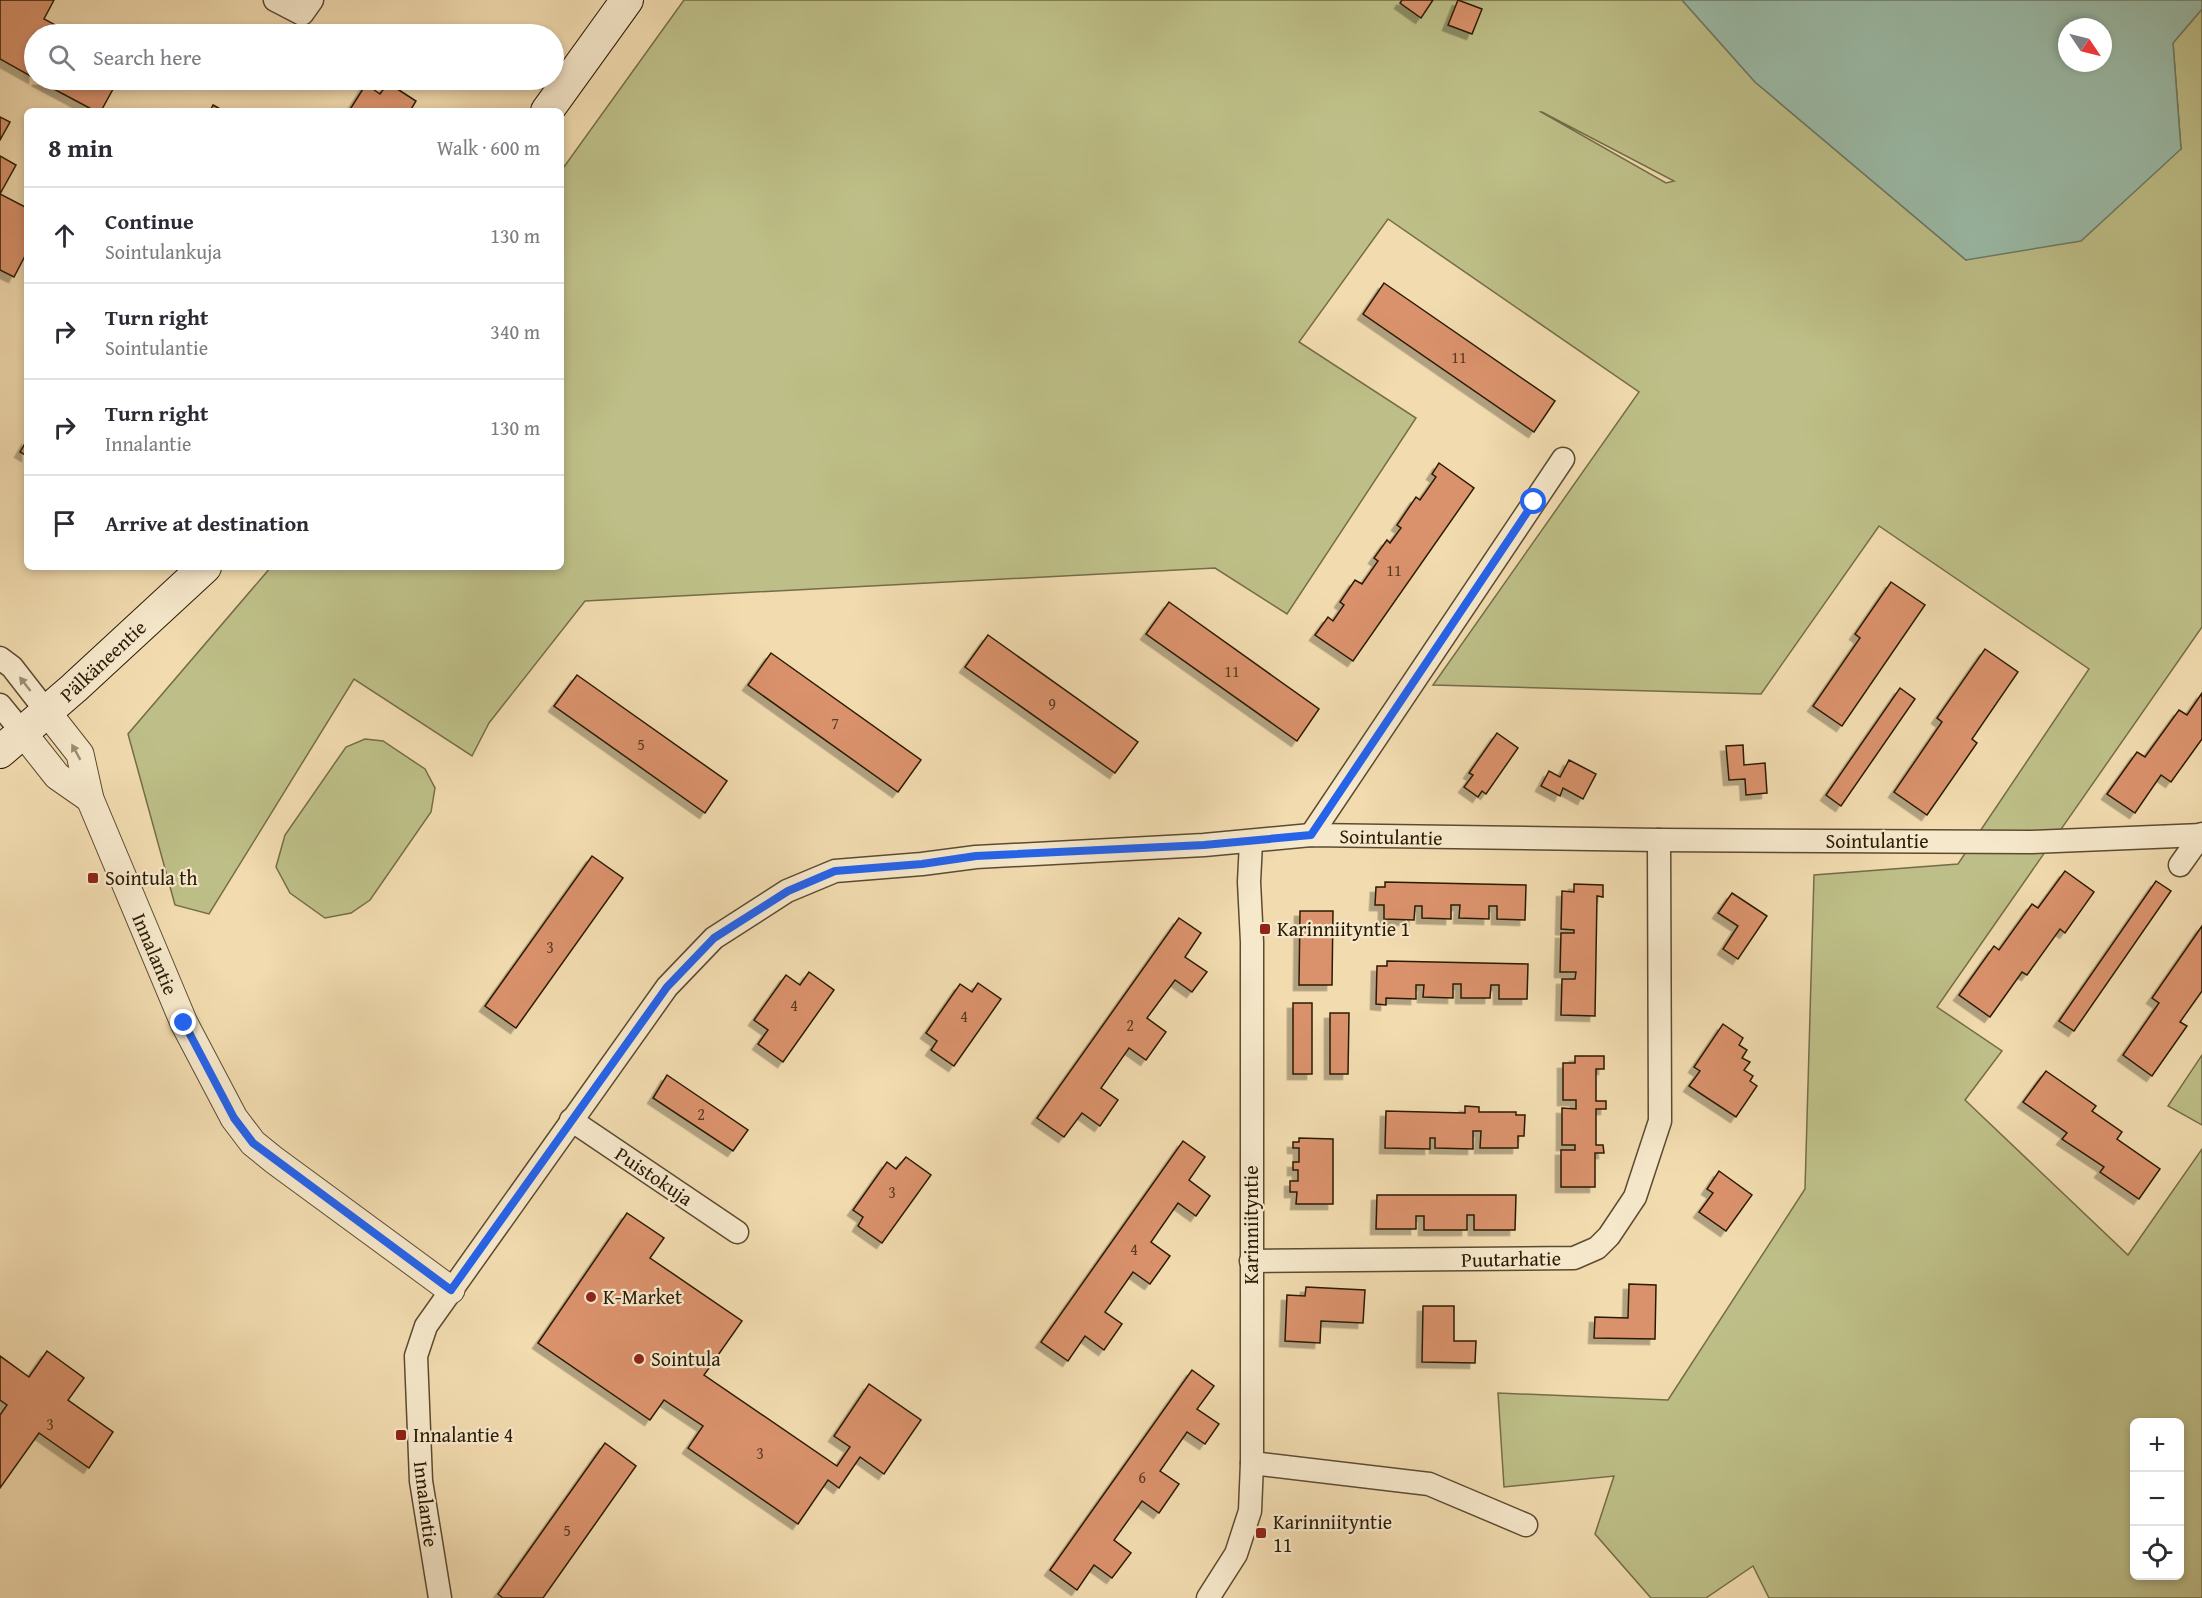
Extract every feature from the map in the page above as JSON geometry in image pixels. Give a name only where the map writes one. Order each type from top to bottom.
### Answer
[{"type":"main road","points":[[564,87],[627,0]]},
{"type":"main road","points":[[549,108],[562,90]]},
{"type":"main road","name":"Pälkäneentie","points":[[11,743],[202,570]]},
{"type":"street","points":[[275,0],[307,7]]},
{"type":"street","points":[[1311,835],[1563,459]]},
{"type":"street","points":[[0,657],[12,667],[47,712]]},
{"type":"street","points":[[0,705],[11,743],[90,800]]},
{"type":"street","name":"Innalantie","points":[[47,712],[80,754],[90,800],[184,1023],[234,1118],[253,1143],[274,1160],[451,1290],[426,1326],[416,1356],[421,1481],[440,1598]]},
{"type":"street","name":"Sointulantie","points":[[451,1290],[667,987],[714,938],[788,891],[835,871],[922,864],[976,856],[1251,842],[1311,835],[2031,842],[2201,835]]},
{"type":"street","points":[[2180,865],[2201,835]]},
{"type":"street","name":"Puutarhatie","points":[[1251,1261],[1574,1258],[1597,1248],[1609,1236],[1635,1197],[1660,1121],[1659,840]]},
{"type":"street","name":"Karinniityntie","points":[[1208,1598],[1236,1554],[1250,1511],[1252,1462],[1252,942],[1249,882],[1251,842]]},
{"type":"street","name":"Puistokuja","points":[[571,1120],[737,1232]]},
{"type":"street","points":[[1252,1462],[1429,1484],[1527,1525]]},
{"type":"green space","points":[[684,0],[1682,0],[1755,82],[1966,260],[2181,149],[2173,43],[2202,9],[2202,627],[1937,1007],[2002,1051],[1965,1100],[2128,1255],[2202,1149],[2202,1598],[1769,1598],[1753,1566],[1706,1598],[1651,1598],[1595,1534],[1614,1476],[1504,1487],[1498,1393],[1668,1400],[1805,1189],[1814,875],[1958,864],[2089,669],[1879,526],[1761,694],[1433,685],[1639,392],[1388,219],[1299,342],[1416,418],[1287,614],[1215,568],[585,601],[489,723],[472,756],[354,679],[209,914],[175,905],[128,734],[268,570],[564,570],[564,167]],"holes":[[[1541,112],[1542,112],[1674,181],[1666,183]]]},
{"type":"green space","points":[[365,739],[383,741],[425,769],[435,788],[431,812],[370,900],[351,913],[325,918],[290,893],[276,867],[285,835],[346,747]]},
{"type":"green space","points":[[2202,1055],[2202,1125],[2168,1106]]},
{"type":"shaded area","points":[[1682,0],[2202,0],[2202,9],[2173,43],[2181,149],[2081,241],[1966,260],[1755,82]]},
{"type":"building","points":[[0,0],[54,0],[44,19],[53,24],[24,24],[24,72],[0,59]]},
{"type":"building","points":[[1402,0],[1433,0],[1421,18],[1400,3]]},
{"type":"building","points":[[1458,0],[1482,9],[1472,34],[1448,25]]},
{"type":"building","points":[[56,90],[113,90],[103,108],[89,108]]},
{"type":"building","points":[[362,90],[374,90],[380,94],[383,90],[399,90],[416,101],[412,108],[351,108]]},
{"type":"building","points":[[0,117],[10,122],[0,140]]},
{"type":"building","points":[[0,156],[16,165],[0,194]]},
{"type":"building","points":[[0,194],[24,206],[24,258],[14,277],[0,270]]},
{"type":"building","points":[[1384,283],[1555,401],[1534,432],[1363,314]]},
{"type":"building","points":[[1439,463],[1474,488],[1353,661],[1315,635],[1328,617],[1333,621],[1344,605],[1340,602],[1355,580],[1362,584],[1378,561],[1374,558],[1387,540],[1390,543],[1401,528],[1397,525],[1416,497],[1420,500],[1436,477],[1432,474]]},
{"type":"building","points":[[1891,582],[1925,605],[1842,726],[1813,706],[1860,638],[1855,634]]},
{"type":"building","points":[[1169,602],[1319,709],[1297,741],[1146,634]]},
{"type":"building","points":[[988,635],[1138,742],[1115,773],[965,667]]},
{"type":"building","points":[[1985,649],[2018,672],[1972,739],[1977,743],[1927,815],[1894,792],[1942,722],[1937,718]]},
{"type":"building","points":[[771,653],[921,760],[898,792],[748,685]]},
{"type":"building","points":[[577,675],[727,781],[705,813],[554,706]]},
{"type":"building","points":[[1900,688],[1915,699],[1841,806],[1826,795]]},
{"type":"building","points":[[2202,693],[2202,739],[2171,782],[2161,775],[2135,813],[2107,794],[2137,752],[2145,757],[2179,710],[2187,715]]},
{"type":"building","points":[[1497,733],[1518,748],[1486,794],[1482,791],[1478,797],[1464,787],[1473,775],[1469,773]]},
{"type":"building","points":[[1743,745],[1744,765],[1765,763],[1767,793],[1746,795],[1745,779],[1729,780],[1726,746]]},
{"type":"building","points":[[1569,760],[1596,774],[1583,799],[1563,788],[1560,796],[1541,786],[1549,771],[1560,777]]},
{"type":"building","points":[[592,856],[623,878],[516,1028],[485,1006]]},
{"type":"building","points":[[2065,871],[2094,892],[2065,933],[2060,929],[2027,975],[2022,972],[1990,1017],[1959,995],[1994,946],[1999,950],[2032,904],[2038,908]]},
{"type":"building","points":[[2156,881],[2171,891],[2074,1031],[2059,1021]]},
{"type":"building","points":[[1385,882],[1526,885],[1525,920],[1497,919],[1497,906],[1489,906],[1489,919],[1459,918],[1460,905],[1451,905],[1451,919],[1422,918],[1422,906],[1415,906],[1414,920],[1384,919],[1384,905],[1375,905],[1376,887],[1385,887]]},
{"type":"building","points":[[1574,884],[1603,885],[1603,897],[1597,896],[1595,1016],[1561,1015],[1562,979],[1575,979],[1576,972],[1560,972],[1561,933],[1574,933],[1574,930],[1561,929],[1562,891],[1574,892]]},
{"type":"building","points":[[1732,893],[1767,916],[1738,959],[1723,949],[1738,926],[1718,913]]},
{"type":"building","points":[[1300,911],[1333,911],[1332,985],[1299,985]]},
{"type":"building","points":[[1179,918],[1201,933],[1185,957],[1207,972],[1192,992],[1175,980],[1147,1018],[1166,1032],[1146,1060],[1129,1048],[1101,1088],[1118,1100],[1100,1126],[1082,1113],[1064,1137],[1037,1118]]},
{"type":"building","points":[[2202,926],[2202,991],[2180,1022],[2187,1026],[2152,1076],[2123,1055],[2159,1003],[2152,998]]},
{"type":"building","points":[[1387,961],[1528,964],[1527,999],[1499,999],[1499,985],[1491,985],[1490,998],[1461,998],[1461,984],[1453,984],[1453,998],[1423,997],[1424,985],[1416,985],[1416,999],[1386,998],[1386,1005],[1376,1004],[1377,966],[1387,966]]},
{"type":"building","points":[[809,972],[834,990],[783,1062],[758,1044],[768,1030],[754,1020],[786,975],[800,985]]},
{"type":"building","points":[[978,983],[1001,999],[954,1066],[931,1050],[937,1041],[926,1033],[960,984],[972,992]]},
{"type":"building","points":[[1293,1003],[1312,1003],[1312,1074],[1293,1074]]},
{"type":"building","points":[[1330,1013],[1349,1013],[1348,1074],[1330,1074]]},
{"type":"building","points":[[1723,1024],[1743,1038],[1739,1045],[1747,1050],[1742,1058],[1750,1062],[1744,1070],[1753,1076],[1750,1081],[1757,1086],[1736,1117],[1689,1086],[1700,1071],[1694,1067]]},
{"type":"building","points":[[1575,1056],[1604,1056],[1604,1069],[1596,1069],[1596,1101],[1606,1101],[1606,1109],[1596,1109],[1596,1145],[1603,1145],[1604,1153],[1595,1153],[1595,1187],[1561,1187],[1561,1150],[1575,1150],[1575,1145],[1562,1145],[1562,1108],[1576,1109],[1576,1100],[1563,1100],[1563,1063],[1575,1063]]},
{"type":"building","points":[[2046,1071],[2096,1106],[2092,1111],[2122,1132],[2117,1139],[2160,1169],[2139,1199],[2100,1172],[2104,1167],[2062,1139],[2067,1133],[2023,1102]]},
{"type":"building","points":[[667,1075],[748,1130],[733,1151],[653,1098]]},
{"type":"building","points":[[1465,1106],[1479,1107],[1479,1112],[1516,1112],[1516,1115],[1525,1115],[1524,1136],[1518,1136],[1518,1148],[1480,1148],[1481,1131],[1473,1131],[1473,1149],[1435,1148],[1435,1138],[1430,1138],[1430,1149],[1385,1148],[1386,1111],[1465,1113]]},
{"type":"building","points":[[1299,1138],[1333,1139],[1333,1204],[1296,1204],[1297,1192],[1290,1192],[1290,1181],[1298,1181],[1298,1170],[1293,1170],[1293,1162],[1299,1162],[1299,1148],[1293,1148],[1293,1142],[1299,1142]]},
{"type":"building","points":[[1183,1141],[1205,1157],[1189,1180],[1210,1196],[1196,1216],[1178,1203],[1151,1242],[1170,1256],[1150,1284],[1133,1272],[1105,1312],[1122,1324],[1104,1350],[1085,1336],[1068,1361],[1041,1342]]},
{"type":"building","points":[[906,1157],[931,1175],[882,1243],[858,1226],[863,1217],[853,1210],[887,1162],[896,1169]]},
{"type":"building","points":[[1719,1171],[1752,1195],[1726,1231],[1699,1212],[1713,1193],[1707,1189]]},
{"type":"building","points":[[1377,1195],[1516,1195],[1515,1230],[1474,1230],[1474,1215],[1467,1215],[1467,1230],[1424,1230],[1424,1216],[1416,1216],[1416,1229],[1376,1229]]},
{"type":"building","name":"Sointula","points":[[627,1213],[664,1238],[650,1258],[742,1321],[704,1375],[837,1466],[850,1447],[834,1436],[869,1384],[921,1420],[884,1474],[860,1457],[839,1488],[828,1480],[798,1524],[688,1448],[703,1426],[664,1400],[650,1420],[538,1343]]},
{"type":"building","points":[[1629,1284],[1656,1285],[1655,1339],[1594,1338],[1595,1317],[1628,1318]]},
{"type":"building","points":[[1306,1287],[1365,1290],[1363,1323],[1321,1321],[1320,1343],[1285,1341],[1287,1295],[1305,1296]]},
{"type":"building","points":[[1423,1306],[1454,1306],[1454,1341],[1476,1341],[1475,1363],[1422,1362]]},
{"type":"building","points":[[47,1351],[84,1378],[68,1400],[113,1432],[89,1468],[39,1433],[0,1488],[0,1415],[7,1405],[0,1400],[0,1356],[29,1377]]},
{"type":"building","points":[[1192,1370],[1214,1386],[1197,1409],[1219,1424],[1205,1444],[1187,1432],[1160,1471],[1179,1484],[1159,1513],[1142,1501],[1114,1540],[1131,1553],[1112,1578],[1094,1565],[1077,1590],[1050,1570]]},
{"type":"building","points":[[605,1443],[636,1466],[543,1598],[503,1598],[498,1594]]},
{"type":"place","name":"Sointula th","points":[[93,878]]},
{"type":"place","name":"Karinniityntie 1","points":[[1265,929]]},
{"type":"place","name":"K-Market","points":[[591,1297]]},
{"type":"place","name":"Sointula","points":[[639,1359]]},
{"type":"place","name":"Innalantie 4","points":[[401,1435]]},
{"type":"place","name":"Karinniityntie 11","points":[[1261,1533]]},
{"type":"route","points":[[184,1023],[234,1118],[253,1143],[451,1290],[667,987],[714,938],[788,891],[835,871],[922,864],[976,856],[1204,845],[1311,835],[1534,502]]}]
